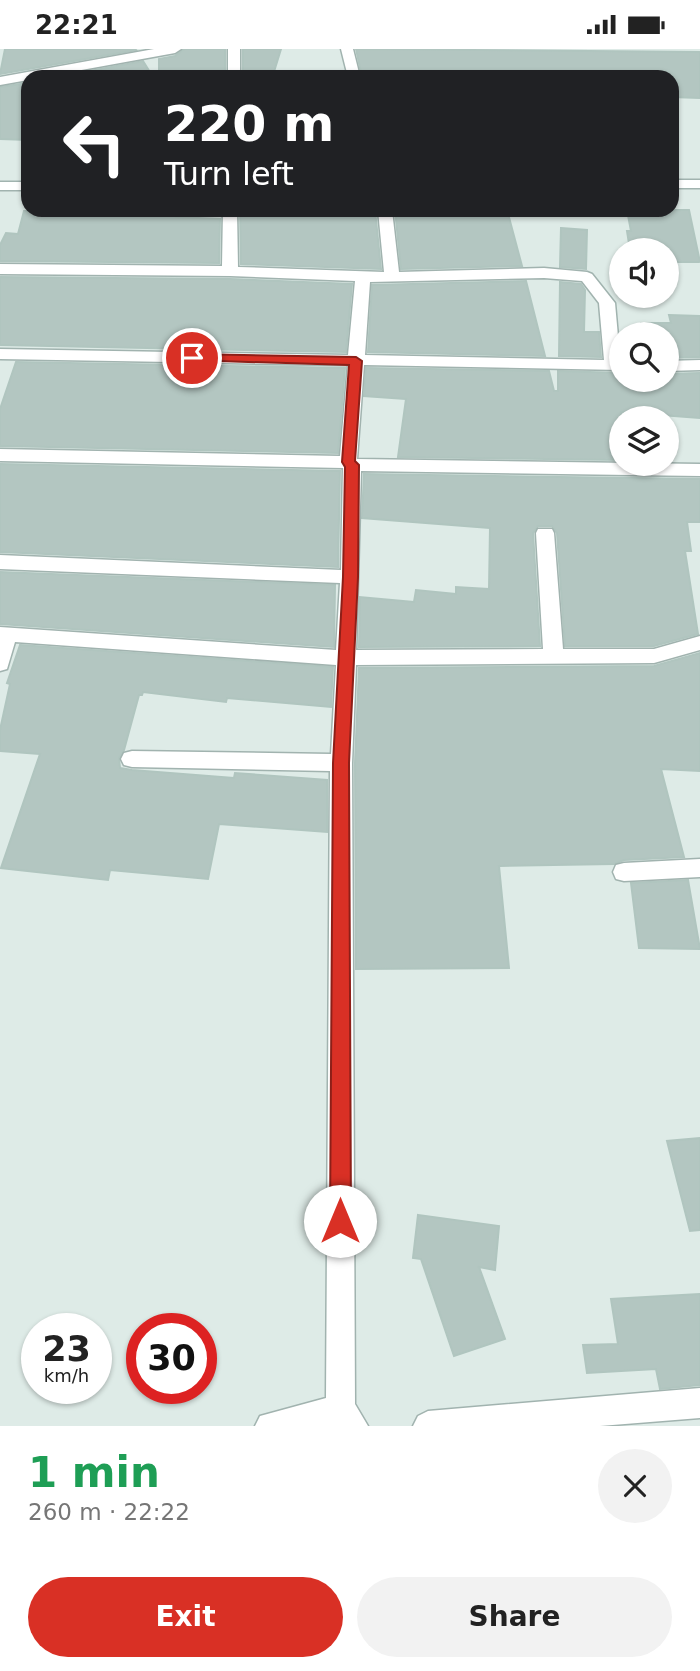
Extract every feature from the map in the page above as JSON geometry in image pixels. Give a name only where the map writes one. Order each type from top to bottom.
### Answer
[{"type":"street","points":[[60,70],[175,49]]},
{"type":"street","points":[[234,49],[234,70]]},
{"type":"street","points":[[346,49],[352,70]]},
{"type":"street","points":[[0,81],[21,77]]},
{"type":"street","points":[[679,184],[700,184]]},
{"type":"street","points":[[0,186],[21,185]]},
{"type":"street","points":[[230,217],[230,271]]},
{"type":"street","points":[[386,217],[392,277]]},
{"type":"street","points":[[0,269],[230,271],[363,277],[544,273],[587,277],[607,303],[610,322]]},
{"type":"street","points":[[270,1426],[347,1418],[341,763],[350,577],[350,464],[363,277]]},
{"type":"street","points":[[0,354],[609,364]]},
{"type":"street","points":[[679,366],[700,365]]},
{"type":"street","points":[[0,455],[700,470]]},
{"type":"street","points":[[545,533],[553,656]]},
{"type":"street","points":[[0,562],[350,577]]},
{"type":"street","points":[[0,664],[3,634],[345,657],[653,656],[700,643]]},
{"type":"street","points":[[132,759],[341,763]]},
{"type":"street","points":[[624,872],[700,868]]},
{"type":"street","points":[[428,1426],[700,1403]]},
{"type":"building","points":[[5,49],[136,50],[21,70],[0,74]]},
{"type":"building","points":[[184,49],[225,49],[225,70],[159,70],[159,59],[175,56]]},
{"type":"building","points":[[243,49],[281,49],[275,70],[243,70]]},
{"type":"building","points":[[356,49],[700,52],[700,98],[679,97],[679,70],[360,70]]},
{"type":"building","points":[[143,61],[149,70],[95,70]]},
{"type":"building","points":[[21,84],[21,140],[0,139],[0,87]]},
{"type":"building","points":[[679,210],[689,210],[700,262],[679,262],[679,238],[628,238],[627,231],[631,231],[628,217],[679,217]]},
{"type":"building","points":[[22,217],[220,219],[219,263],[0,261],[0,245],[6,233],[18,234]]},
{"type":"building","points":[[240,217],[376,217],[381,269],[241,264]]},
{"type":"building","points":[[396,217],[509,217],[522,266],[401,269]]},
{"type":"building","points":[[561,228],[587,230],[586,269],[560,267]]},
{"type":"building","points":[[0,277],[230,279],[352,284],[346,352],[0,345]]},
{"type":"building","points":[[526,281],[545,356],[368,352],[372,285]]},
{"type":"building","points":[[560,282],[581,284],[585,290],[584,332],[599,332],[601,357],[559,356]]},
{"type":"building","points":[[669,315],[700,316],[700,357],[679,358],[679,322],[671,322]]},
{"type":"building","points":[[16,362],[345,368],[338,453],[0,446],[0,409]]},
{"type":"building","points":[[366,368],[549,371],[554,391],[558,391],[558,371],[609,373],[609,392],[679,392],[679,374],[700,373],[700,418],[679,416],[679,406],[609,406],[609,460],[398,457],[406,399],[364,396]]},
{"type":"building","points":[[0,464],[340,471],[338,567],[0,552]]},
{"type":"building","points":[[364,474],[700,479],[700,522],[687,522],[691,551],[685,551],[698,634],[654,646],[565,646],[557,533],[552,526],[538,526],[533,533],[540,646],[359,647],[360,597],[414,602],[416,590],[456,594],[456,587],[489,589],[490,528],[362,518]]},
{"type":"building","points":[[0,572],[335,585],[334,647],[0,624]]},
{"type":"building","points":[[20,645],[333,667],[331,707],[227,698],[226,702],[143,692],[139,695],[124,750],[119,758],[120,768],[132,770],[234,778],[235,773],[327,780],[327,832],[219,824],[208,879],[110,870],[108,880],[1,868],[40,754],[0,751],[0,730],[10,684],[7,683]]},
{"type":"building","points":[[700,653],[700,771],[661,769],[684,857],[624,860],[614,864],[499,866],[509,968],[356,969],[355,763],[359,668],[654,666]]},
{"type":"building","points":[[688,880],[700,949],[639,948],[631,883]]},
{"type":"building","points":[[700,1138],[700,1230],[690,1231],[667,1141]]},
{"type":"building","points":[[418,1215],[499,1226],[495,1270],[479,1267],[505,1339],[454,1356],[421,1259],[413,1258]]},
{"type":"building","points":[[700,1294],[700,1385],[660,1389],[656,1369],[587,1373],[583,1345],[618,1344],[611,1299]]},
{"type":"route","points":[[192,358],[356,361],[348,462],[352,465],[350,577],[341,763],[340,1221]]}]
